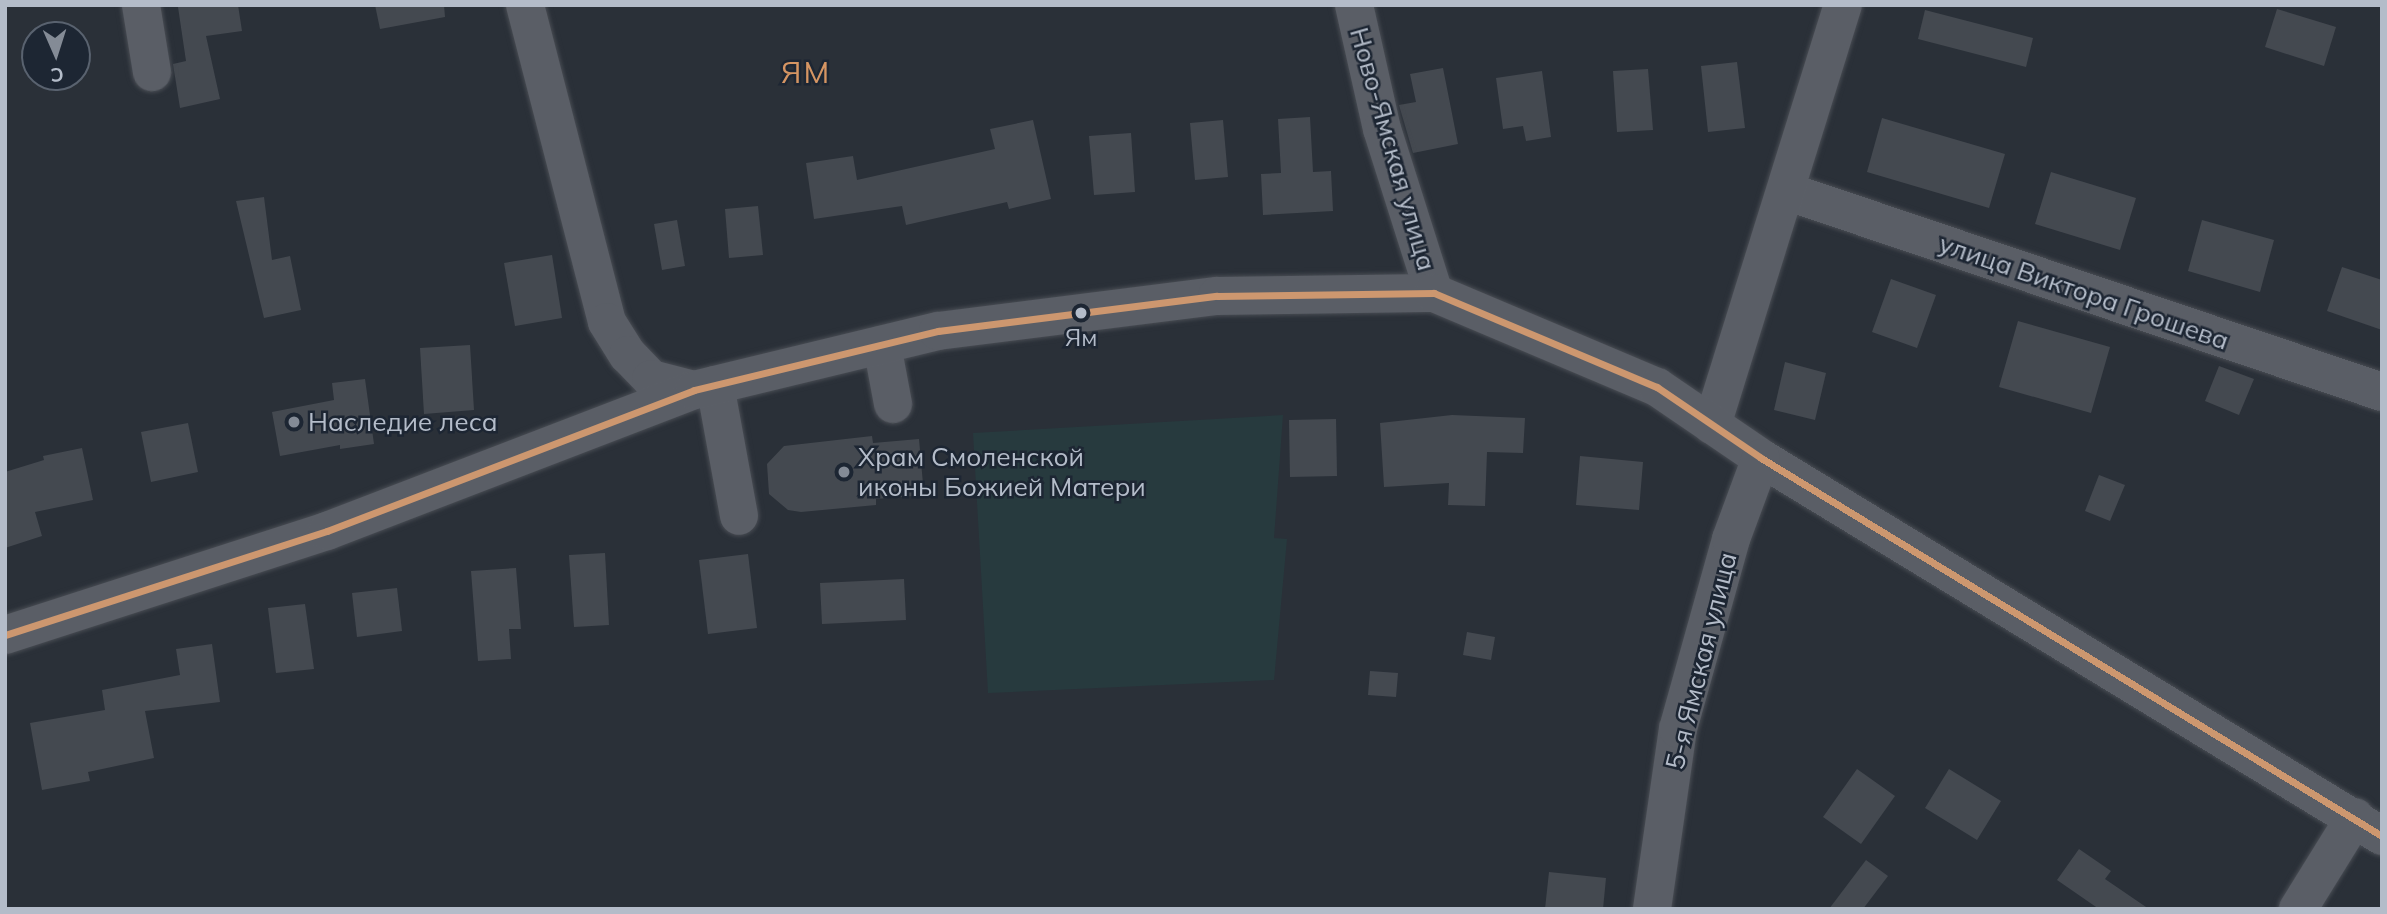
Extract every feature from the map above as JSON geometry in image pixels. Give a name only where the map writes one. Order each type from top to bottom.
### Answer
[{"type":"street","points":[[141,5],[152,72]]},
{"type":"street","points":[[525,5],[607,322],[628,355],[651,379],[704,388]]},
{"type":"street","name":"Ново-Ямская улица","points":[[1354,5],[1382,129],[1434,293]]},
{"type":"street","points":[[1712,425],[1843,5]]},
{"type":"street","name":"улица Виктора Грошева","points":[[1786,191],[2382,392]]},
{"type":"street","points":[[5,635],[327,531],[704,388],[938,331],[1217,296],[1434,293],[1657,387],[1761,458],[2368,827],[2298,909]]},
{"type":"street","points":[[882,345],[892,404]]},
{"type":"street","points":[[704,388],[739,516]]},
{"type":"street","name":"5-я Ямская улица","points":[[1652,909],[1678,729],[1731,539],[1761,458]]},
{"type":"green space","points":[[1283,415],[1274,538],[1287,539],[1274,680],[988,693],[973,433]]},
{"type":"building","points":[[238,5],[242,31],[206,36],[220,99],[180,108],[173,64],[186,61],[178,7]]},
{"type":"building","points":[[375,5],[444,5],[445,17],[380,29]]},
{"type":"building","points":[[2277,9],[2336,27],[2324,66],[2265,47]]},
{"type":"building","points":[[1925,10],[2033,38],[2026,67],[1918,39]]},
{"type":"building","points":[[1737,62],[1745,128],[1708,132],[1701,66]]},
{"type":"building","points":[[1443,68],[1458,144],[1413,153],[1399,105],[1416,102],[1410,74]]},
{"type":"building","points":[[1648,69],[1653,130],[1617,132],[1613,71]]},
{"type":"building","points":[[1542,71],[1551,137],[1526,141],[1523,126],[1503,129],[1496,78]]},
{"type":"building","points":[[1310,117],[1313,172],[1331,171],[1333,211],[1263,215],[1261,174],[1281,173],[1278,119]]},
{"type":"building","points":[[1882,118],[2005,154],[1989,208],[1867,172]]},
{"type":"building","points":[[1033,120],[1051,199],[1009,209],[1007,202],[906,225],[902,206],[814,219],[806,163],[853,156],[857,180],[995,149],[990,129]]},
{"type":"building","points":[[1223,120],[1228,177],[1195,180],[1190,123]]},
{"type":"building","points":[[1131,133],[1135,192],[1094,195],[1089,136]]},
{"type":"building","points":[[2051,172],[2136,198],[2120,250],[2035,224]]},
{"type":"building","points":[[264,197],[272,260],[290,256],[301,310],[264,318],[236,201]]},
{"type":"building","points":[[758,206],[763,255],[729,258],[725,209]]},
{"type":"building","points":[[677,220],[685,266],[662,270],[654,224]]},
{"type":"building","points":[[2202,220],[2274,240],[2260,292],[2188,271]]},
{"type":"building","points":[[552,255],[562,318],[515,326],[504,263]]},
{"type":"building","points":[[2342,267],[2382,280],[2382,330],[2327,311]]},
{"type":"building","points":[[1891,279],[1936,295],[1917,348],[1872,332]]},
{"type":"building","points":[[2018,321],[2110,347],[2091,413],[1999,387]]},
{"type":"building","points":[[470,345],[474,410],[424,414],[420,348]]},
{"type":"building","points":[[1785,362],[1826,373],[1815,420],[1774,410]]},
{"type":"building","points":[[2219,366],[2254,379],[2239,415],[2205,401]]},
{"type":"building","points":[[365,379],[374,444],[340,449],[340,445],[280,456],[272,412],[334,400],[332,383]]},
{"type":"building","points":[[1452,415],[1525,418],[1523,453],[1487,452],[1485,506],[1448,505],[1449,483],[1384,487],[1380,423]]},
{"type":"building","points":[[1336,419],[1337,476],[1290,477],[1289,420]]},
{"type":"building","points":[[188,423],[198,472],[151,482],[141,432]]},
{"type":"building","name":"Храм Смоленской иконы Божией Матери","points":[[872,436],[873,443],[919,439],[924,495],[876,499],[876,505],[801,512],[788,510],[769,494],[767,464],[784,446]]},
{"type":"building","points":[[82,448],[93,500],[35,512],[42,536],[5,548],[5,472],[44,460],[43,456]]},
{"type":"building","points":[[1580,456],[1643,462],[1639,510],[1576,505]]},
{"type":"building","points":[[2099,475],[2125,485],[2110,521],[2085,511]]},
{"type":"building","points":[[605,553],[609,625],[574,627],[569,555]]},
{"type":"building","points":[[748,554],[757,628],[708,634],[699,560]]},
{"type":"building","points":[[516,568],[521,629],[509,629],[511,659],[478,661],[471,571]]},
{"type":"building","points":[[904,579],[906,620],[822,624],[820,583]]},
{"type":"building","points":[[397,588],[402,631],[357,637],[352,593]]},
{"type":"building","points":[[305,604],[314,669],[276,673],[268,608]]},
{"type":"building","points":[[1467,632],[1495,637],[1491,660],[1463,655]]},
{"type":"building","points":[[212,644],[220,702],[145,711],[154,758],[88,772],[90,781],[42,790],[30,723],[105,710],[102,690],[180,675],[176,649]]},
{"type":"building","points":[[1370,671],[1398,673],[1396,697],[1368,695]]},
{"type":"building","points":[[1857,769],[1895,796],[1861,844],[1823,817]]},
{"type":"building","points":[[1949,769],[2001,801],[1977,840],[1925,808]]},
{"type":"building","points":[[2079,849],[2111,871],[2105,879],[2149,909],[2099,909],[2057,880]]},
{"type":"building","points":[[1866,860],[1888,876],[1863,909],[1829,909]]},
{"type":"building","points":[[1549,872],[1606,878],[1603,909],[1545,909]]},
{"type":"transit line","points":[[5,635],[327,531],[694,390],[938,331],[1217,296],[1434,293],[1657,387],[1761,458],[2382,836]]},
{"type":"place","name":"Ям","points":[[1081,313]]},
{"type":"place","name":"Наследие леса","points":[[294,422]]},
{"type":"place","name":"Храм Смоленской иконы Божией Матери","points":[[844,472]]},
{"type":"district","name":"ЯМ","points":[[806,72]]}]
